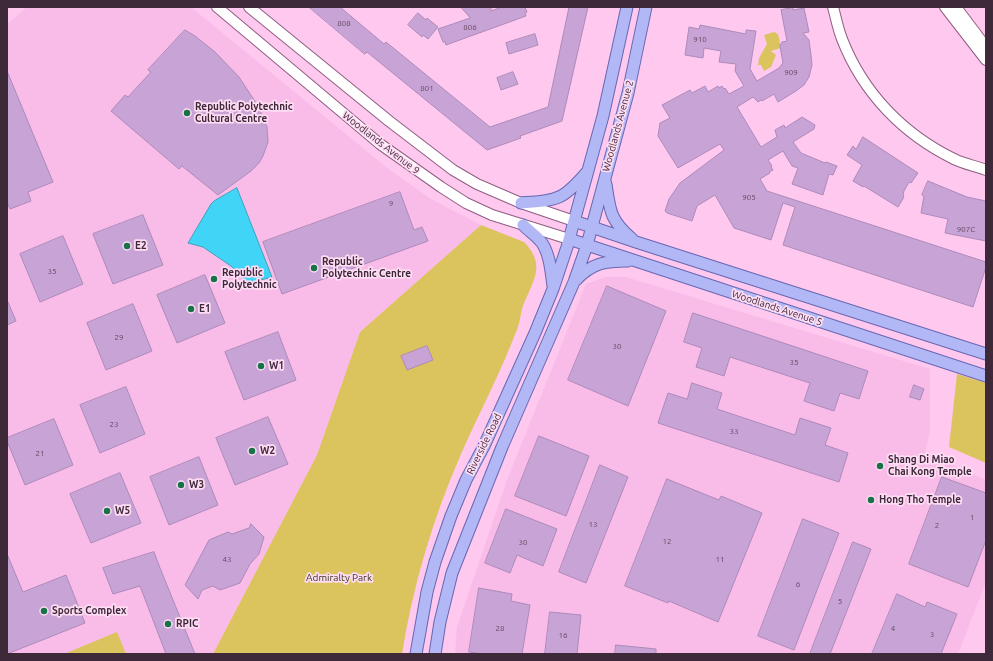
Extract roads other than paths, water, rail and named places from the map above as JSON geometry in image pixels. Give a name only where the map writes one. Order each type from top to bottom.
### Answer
[{"type":"main road","name":"Woodlands Avenue 9","points":[[217,7],[362,129],[415,170],[466,203],[523,225],[569,239]]},
{"type":"main road","points":[[250,7],[389,121],[453,170],[477,184],[521,203],[574,221]]},
{"type":"main road","name":"Woodlands Avenue 2","points":[[569,239],[603,116],[627,7]]},
{"type":"main road","name":"Woodlands Avenue 2","points":[[587,245],[628,93],[646,7]]},
{"type":"main road","points":[[833,7],[842,38],[855,69],[876,99],[901,125],[929,145],[955,159],[986,170]]},
{"type":"main road","points":[[945,7],[986,60]]},
{"type":"main road","points":[[956,7],[986,47]]},
{"type":"main road","points":[[521,203],[560,198],[572,189],[589,169]]},
{"type":"main road","points":[[605,177],[612,216],[620,228],[636,242]]},
{"type":"main road","name":"Woodlands Avenue 5","points":[[574,221],[984,353]]},
{"type":"main road","points":[[523,225],[541,241],[544,247],[548,258],[553,289]]},
{"type":"main road","name":"Woodlands Avenue 5","points":[[569,239],[986,376]]},
{"type":"main road","name":"Riverside Road","points":[[416,654],[426,598],[435,562],[451,516],[466,480],[484,446],[532,339],[553,289],[569,239]]},
{"type":"main road","name":"Riverside Road","points":[[435,654],[440,622],[452,573],[502,448],[574,282],[587,245]]},
{"type":"main road","points":[[574,282],[584,272],[608,261],[638,261]]},
{"type":"main road","points":[[984,353],[986,364]]},
{"type":"water","points":[[237,188],[272,277],[249,283],[231,266],[203,247],[188,243],[211,204]]},
{"type":"place","name":"Republic Polytechnic Cultural Centre","points":[[187,113]]},
{"type":"place","name":"E2","points":[[127,246]]},
{"type":"place","name":"Republic Polytechnic Centre","points":[[314,268]]},
{"type":"place","name":"Republic Polytechnic","points":[[214,279]]},
{"type":"place","name":"E1","points":[[191,309]]},
{"type":"place","name":"W1","points":[[261,366]]},
{"type":"place","name":"W2","points":[[252,451]]},
{"type":"place","name":"Shang Di Miao Chai Kong Temple","points":[[880,466]]},
{"type":"place","name":"W3","points":[[181,485]]},
{"type":"place","name":"Hong Tho Temple","points":[[871,500]]},
{"type":"place","name":"W5","points":[[107,511]]},
{"type":"place","name":"Sports Complex","points":[[44,611]]},
{"type":"place","name":"RPIC","points":[[168,624]]},
{"type":"park label","name":"Admiralty Park","points":[[339,578]]}]
